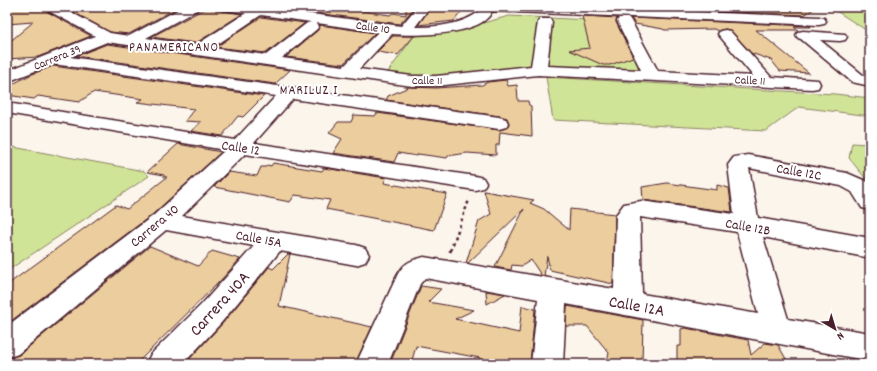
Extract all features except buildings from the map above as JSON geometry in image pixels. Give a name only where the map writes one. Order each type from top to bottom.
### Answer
[{"type":"street","name":"Calle 11","points":[[52,7],[106,37],[412,81],[436,81],[538,70],[651,74],[812,84]]},
{"type":"street","points":[[131,41],[192,7]]},
{"type":"street","name":"Calle 10","points":[[228,7],[259,11],[288,10],[342,23],[404,31],[426,31],[458,26],[481,17],[486,12],[486,7]]},
{"type":"street","points":[[404,31],[424,7]]},
{"type":"street","points":[[493,7],[628,13],[697,12],[766,19],[819,21]]},
{"type":"street","points":[[199,50],[259,11]]},
{"type":"street","points":[[342,23],[357,11]]},
{"type":"street","points":[[628,13],[651,74]]},
{"type":"street","points":[[766,19],[782,31],[796,35],[840,37]]},
{"type":"street","points":[[538,70],[545,22]]},
{"type":"street","points":[[268,61],[312,26]]},
{"type":"street","points":[[347,72],[389,29]]},
{"type":"street","points":[[726,34],[766,81]]},
{"type":"street","points":[[806,36],[858,79],[870,81]]},
{"type":"street","name":"Carrera 39","points":[[7,77],[106,37]]},
{"type":"street","points":[[50,59],[499,123]]},
{"type":"street","name":"Carrera 40","points":[[7,344],[162,221],[240,147],[290,93]]},
{"type":"street","name":"Calle 12","points":[[7,108],[240,147],[475,183]]},
{"type":"street","name":"Calle 12C","points":[[747,225],[738,165],[741,162],[748,161],[847,180],[865,194]]},
{"type":"street","name":"Calle 12B","points":[[628,304],[628,215],[632,210],[641,209],[747,225],[870,248]]},
{"type":"street","name":"Calle 15A","points":[[162,221],[356,255]]},
{"type":"street","points":[[747,225],[777,330]]},
{"type":"street","name":"Carrera 40A","points":[[162,364],[211,314],[274,241]]},
{"type":"street","name":"Calle 12A","points":[[372,364],[409,278],[417,269],[424,267],[870,347]]},
{"type":"street","points":[[547,364],[553,290]]},
{"type":"path","points":[[443,271],[475,183]]},
{"type":"green space","points":[[830,7],[870,7],[870,33],[869,32]]},
{"type":"green space","points":[[509,16],[610,21],[611,31],[622,32],[641,72],[522,66],[443,78],[385,76],[414,36],[450,32]]},
{"type":"green space","points":[[546,77],[835,94],[870,98],[870,116],[799,107],[766,131],[553,120]]},
{"type":"green space","points":[[868,135],[870,136],[870,184],[849,158],[852,143],[868,144]]},
{"type":"green space","points":[[7,146],[144,171],[149,176],[7,271]]},
{"type":"district","name":"PANAMERICANO","points":[[174,46]]},
{"type":"district","name":"MARILUZ I","points":[[309,89]]}]
